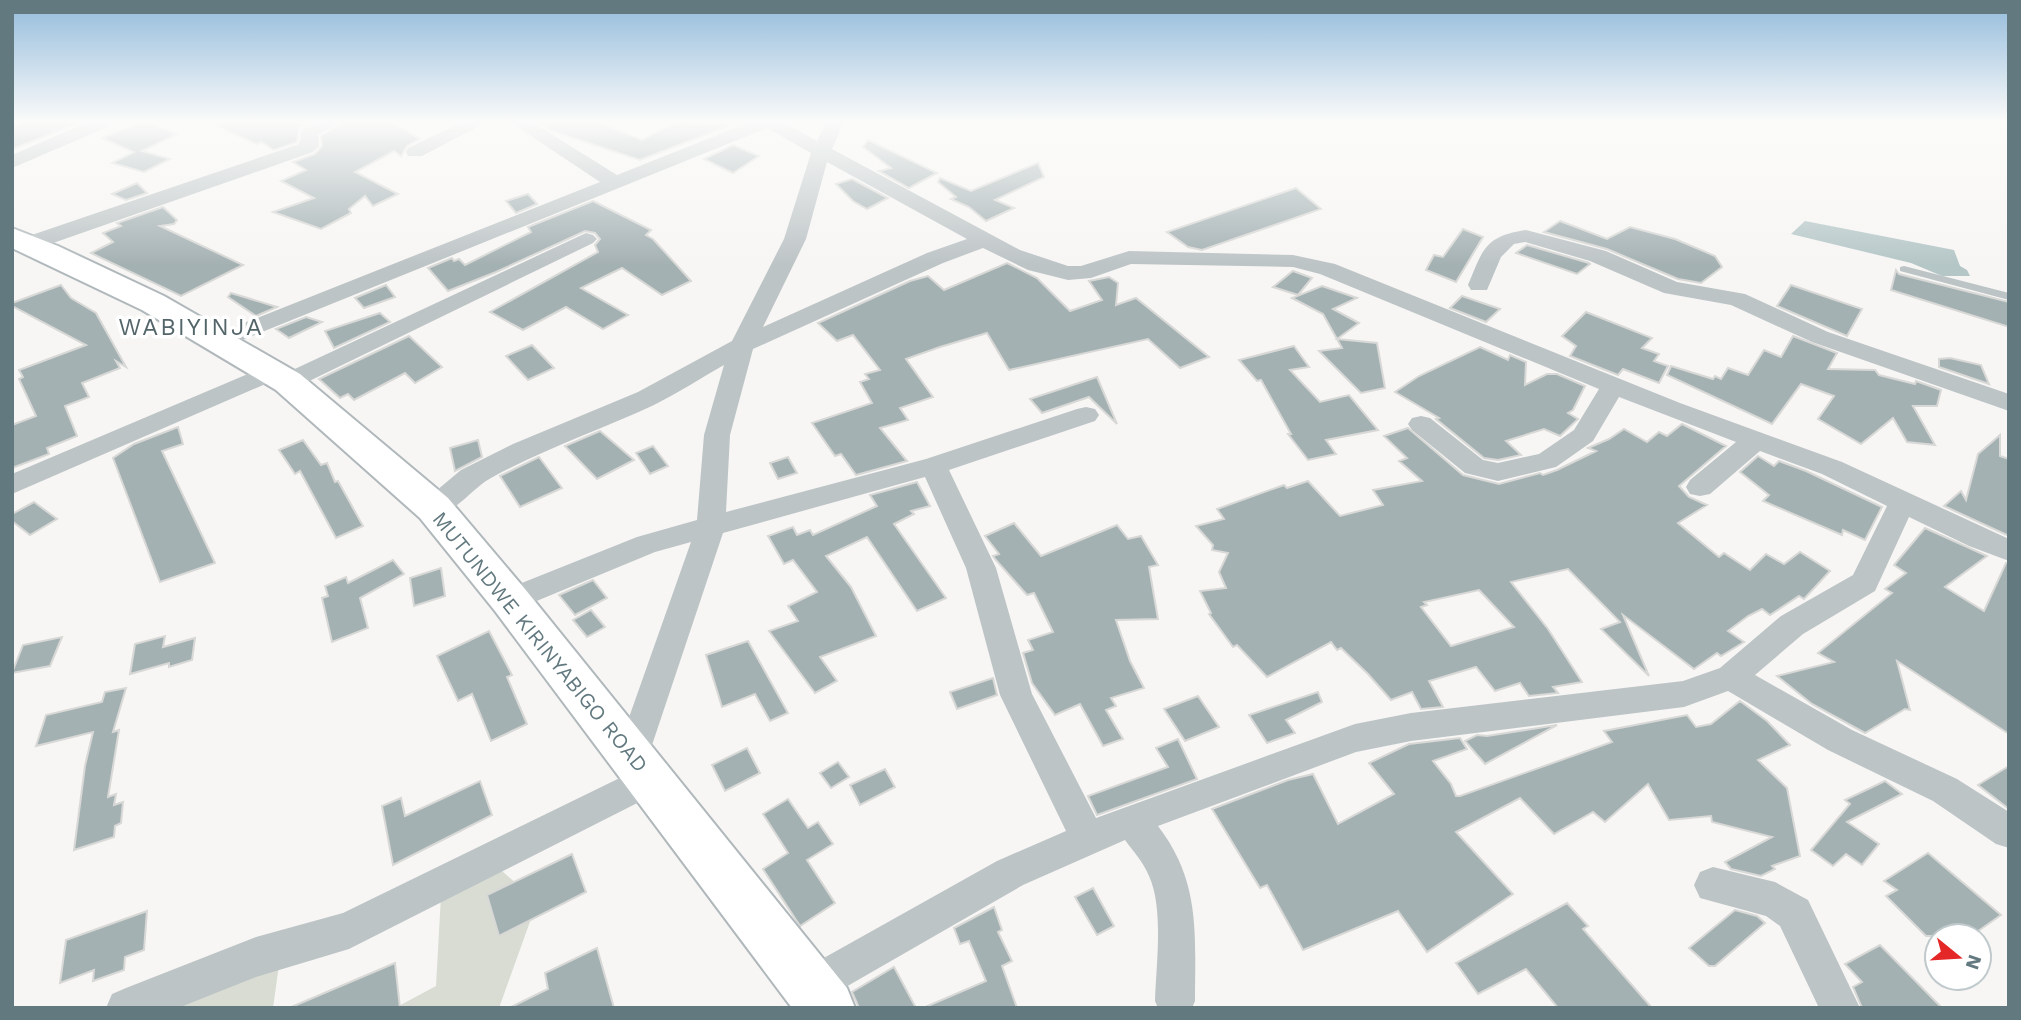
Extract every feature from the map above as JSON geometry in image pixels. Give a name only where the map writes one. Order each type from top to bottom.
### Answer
[{"type":"street","points":[[19,242],[240,170]]},
{"type":"street","points":[[594,170],[614,182]]},
{"type":"street","points":[[222,340],[646,170]]},
{"type":"street","points":[[125,1008],[256,957],[349,930],[640,768],[711,527],[717,435],[742,345],[795,239],[816,170]]},
{"type":"street","points":[[855,170],[984,240],[1036,265],[1068,273],[1083,273],[1129,257],[1293,261],[1316,267],[1755,441],[1832,468],[2009,550]]},
{"type":"street","points":[[1479,285],[1491,255],[1507,239],[1526,236],[1598,256],[1672,288],[1737,299],[1820,337],[2009,403]]},
{"type":"street","points":[[12,485],[280,377],[586,239]]},
{"type":"street","points":[[434,508],[471,477],[512,455],[647,398],[742,345],[936,258],[984,240]]},
{"type":"street","name":"MUTUNDWE KIRINYABIGO ROAD","points":[[19,242],[99,274],[222,340],[280,377],[434,508],[510,600],[819,997]]},
{"type":"street","points":[[1421,424],[1475,467],[1499,472],[1547,461],[1584,435],[1615,385]]},
{"type":"street","points":[[510,600],[647,544],[933,466],[1086,415]]},
{"type":"street","points":[[1700,487],[1755,441]]},
{"type":"street","points":[[933,466],[981,568],[1016,695],[1088,839]]},
{"type":"street","points":[[819,997],[1010,873],[1131,820],[1354,738],[1411,727],[1684,695],[1731,677],[1791,625],[1864,583],[1902,502]]},
{"type":"street","points":[[1731,677],[1840,740],[1945,790],[2009,832]]},
{"type":"street","points":[[1131,820],[1156,852],[1169,878],[1174,919],[1175,1001]]},
{"type":"street","points":[[1713,885],[1775,901],[1794,913],[1840,1008]]},
{"type":"lane","points":[[1904,269],[2009,297]]},
{"type":"shaded area","points":[[1805,221],[1954,250],[1960,266],[1967,270],[1970,276],[1942,276],[1911,263],[1791,234]]},
{"type":"shaded area","points":[[502,871],[537,902],[499,1008],[395,1008],[436,986],[441,896]]},
{"type":"shaded area","points":[[279,965],[273,1008],[161,1008]]},
{"type":"building","points":[[306,170],[359,170],[355,172],[398,194],[373,206],[365,196],[349,209],[351,213],[321,229],[273,212],[314,198],[281,181]]},
{"type":"building","points":[[930,170],[937,173],[909,188],[879,171]]},
{"type":"building","points":[[1022,170],[1041,170],[1044,177],[995,200],[1014,208],[986,221],[969,207],[951,199],[956,197],[938,182],[940,178],[971,191]]},
{"type":"building","points":[[852,179],[888,198],[867,209],[853,201],[836,184]]},
{"type":"building","points":[[137,183],[147,193],[126,200],[112,194]]},
{"type":"building","points":[[1296,188],[1321,209],[1202,250],[1188,247],[1167,232]]},
{"type":"building","points":[[528,194],[537,204],[516,213],[506,201]]},
{"type":"building","points":[[593,201],[651,230],[646,235],[653,239],[691,281],[662,295],[622,268],[581,288],[628,315],[603,329],[566,307],[523,330],[490,312],[598,252],[595,245],[600,239],[595,233],[585,231],[448,291],[428,268],[452,258],[454,261],[459,259],[465,265],[531,232],[528,227]]},
{"type":"building","points":[[163,207],[177,220],[174,224],[160,226],[243,265],[181,296],[91,253],[113,242],[103,233],[121,226],[117,223]]},
{"type":"building","points":[[1560,221],[1607,239],[1630,227],[1675,239],[1715,256],[1722,267],[1701,283],[1678,279],[1607,249],[1544,232]]},
{"type":"building","points":[[1463,229],[1483,237],[1456,282],[1426,270],[1434,255],[1443,257]]},
{"type":"building","points":[[1527,245],[1590,264],[1577,274],[1516,253]]},
{"type":"building","points":[[1007,263],[1037,278],[1070,311],[1102,300],[1089,281],[1109,277],[1118,283],[1116,305],[1136,298],[1209,357],[1180,368],[1148,339],[1009,370],[987,333],[940,347],[906,359],[933,397],[900,408],[908,420],[880,428],[907,461],[856,475],[841,454],[835,456],[812,423],[872,403],[860,382],[869,379],[865,374],[880,370],[853,335],[837,341],[818,323],[910,281],[928,276],[944,290]]},
{"type":"building","points":[[1896,270],[1899,274],[2009,302],[2009,327],[1891,290]]},
{"type":"building","points":[[1293,271],[1312,278],[1298,295],[1273,287]]},
{"type":"building","points":[[61,285],[71,298],[96,313],[126,367],[116,361],[120,368],[82,383],[89,397],[65,406],[77,436],[47,448],[49,454],[12,468],[12,425],[36,416],[19,379],[23,377],[19,370],[86,345],[12,306],[12,303]]},
{"type":"building","points":[[386,285],[395,297],[364,308],[355,298]]},
{"type":"building","points":[[1791,285],[1862,309],[1847,336],[1777,306]]},
{"type":"building","points":[[1322,286],[1357,298],[1333,309],[1359,323],[1337,339],[1377,343],[1385,388],[1361,393],[1319,351],[1342,348],[1323,314],[1292,298]]},
{"type":"building","points":[[231,293],[277,307],[256,316],[228,297]]},
{"type":"building","points":[[1462,296],[1500,309],[1486,322],[1450,308]]},
{"type":"building","points":[[1586,312],[1652,338],[1642,348],[1659,354],[1654,361],[1668,366],[1659,383],[1623,369],[1618,375],[1570,356],[1576,346],[1562,336]]},
{"type":"building","points":[[380,313],[390,322],[334,348],[325,331]]},
{"type":"building","points":[[306,317],[322,322],[289,338],[276,329]]},
{"type":"building","points":[[409,336],[442,367],[415,383],[405,373],[354,400],[348,394],[340,398],[319,379]]},
{"type":"building","points":[[1793,336],[1837,353],[1828,369],[1875,370],[1879,375],[1915,384],[1916,381],[1941,390],[1937,406],[1913,406],[1935,445],[1907,442],[1893,418],[1861,444],[1818,419],[1834,396],[1801,384],[1772,424],[1667,375],[1671,366],[1713,379],[1715,376],[1721,379],[1728,368],[1748,375],[1764,350],[1781,357]]},
{"type":"building","points":[[532,345],[554,368],[528,380],[506,356]]},
{"type":"building","points":[[1294,346],[1309,367],[1290,370],[1320,402],[1349,395],[1378,430],[1326,440],[1336,454],[1308,460],[1288,434],[1291,434],[1261,380],[1257,381],[1239,360]]},
{"type":"building","points":[[1480,347],[1508,360],[1510,355],[1526,362],[1525,385],[1547,374],[1557,374],[1585,386],[1573,410],[1568,413],[1578,419],[1560,436],[1544,429],[1506,441],[1521,455],[1498,460],[1484,458],[1436,419],[1439,418],[1395,392],[1419,376]]},
{"type":"building","points":[[1950,358],[1981,365],[1989,384],[1939,367],[1939,359]]},
{"type":"building","points":[[1097,377],[1117,424],[1089,397],[1042,413],[1030,399]]},
{"type":"building","points":[[1682,424],[1726,446],[1679,486],[1689,497],[1707,505],[1678,523],[1719,557],[1724,553],[1750,570],[1766,554],[1784,564],[1800,552],[1830,571],[1804,599],[1799,596],[1770,615],[1762,609],[1748,616],[1728,631],[1744,642],[1721,656],[1717,653],[1694,669],[1623,615],[1649,676],[1601,629],[1620,622],[1568,569],[1511,582],[1548,629],[1582,682],[1553,687],[1558,693],[1529,696],[1520,683],[1495,691],[1476,667],[1429,681],[1443,707],[1421,709],[1412,692],[1391,700],[1368,674],[1341,648],[1337,650],[1331,642],[1267,677],[1237,645],[1233,647],[1209,614],[1211,613],[1200,591],[1226,588],[1219,572],[1228,553],[1212,550],[1213,545],[1196,526],[1224,519],[1217,509],[1284,485],[1287,488],[1308,481],[1340,516],[1383,505],[1373,490],[1422,481],[1399,461],[1407,458],[1384,436],[1408,428],[1463,475],[1499,484],[1557,470],[1596,451],[1588,448],[1624,429],[1647,442],[1659,432],[1667,436]],"holes":[[[1479,590],[1514,627],[1451,646],[1421,607],[1427,605],[1424,602]]]},
{"type":"building","points":[[178,427],[183,444],[162,451],[215,563],[160,582],[113,458],[134,444]]},
{"type":"building","points":[[600,431],[634,460],[597,479],[565,446]]},
{"type":"building","points":[[2000,435],[2000,456],[2009,459],[2009,536],[1944,506],[1961,491],[1966,500],[1978,454]]},
{"type":"building","points":[[303,440],[321,465],[327,463],[335,482],[338,481],[363,526],[336,538],[300,471],[295,474],[279,450]]},
{"type":"building","points":[[478,440],[482,457],[455,471],[450,448]]},
{"type":"building","points":[[653,446],[668,466],[650,474],[636,453]]},
{"type":"building","points":[[1758,456],[1774,466],[1779,461],[1806,471],[1882,507],[1865,540],[1843,530],[1842,535],[1763,501],[1769,495],[1740,472]]},
{"type":"building","points":[[539,457],[562,488],[520,507],[500,476]]},
{"type":"building","points":[[788,457],[797,473],[778,479],[770,463]]},
{"type":"building","points":[[917,482],[930,506],[911,511],[914,514],[894,524],[946,598],[917,611],[867,537],[826,556],[851,587],[876,636],[820,657],[837,681],[815,693],[769,631],[798,621],[788,606],[817,592],[793,560],[784,564],[768,536],[793,527],[797,535],[810,530],[813,535],[877,506],[870,495]]},
{"type":"building","points":[[34,502],[57,519],[30,535],[12,521],[12,514]]},
{"type":"building","points":[[1014,523],[1041,556],[1117,525],[1128,539],[1141,536],[1158,565],[1149,567],[1158,619],[1116,620],[1130,661],[1144,688],[1111,698],[1116,706],[1106,710],[1123,739],[1103,746],[1080,704],[1055,715],[1032,683],[1023,653],[1033,650],[1028,640],[1053,632],[1034,593],[1027,595],[995,559],[993,556],[999,554],[985,536]]},
{"type":"building","points":[[1925,528],[1987,556],[1945,587],[1984,611],[2006,563],[2009,563],[2009,734],[1897,661],[1910,710],[1905,709],[1865,733],[1812,704],[1777,676],[1834,662],[1818,653],[1892,593],[1885,589],[1906,573],[1894,565]]},
{"type":"building","points":[[393,560],[404,574],[360,598],[368,628],[332,642],[322,598],[328,596],[325,586],[346,577],[348,583]]},
{"type":"building","points":[[441,568],[445,596],[414,606],[410,578]]},
{"type":"building","points":[[593,580],[607,598],[575,615],[559,595]]},
{"type":"building","points":[[591,610],[605,627],[587,637],[573,620]]},
{"type":"building","points":[[489,631],[512,675],[507,677],[527,724],[491,741],[472,694],[458,701],[437,656]]},
{"type":"building","points":[[165,636],[163,647],[195,638],[192,660],[169,667],[169,663],[130,674],[135,644]]},
{"type":"building","points":[[62,637],[50,666],[12,673],[23,645]]},
{"type":"building","points":[[748,641],[788,713],[770,721],[755,694],[722,707],[706,655]]},
{"type":"building","points":[[993,678],[997,695],[957,709],[950,692]]},
{"type":"building","points":[[126,688],[113,732],[119,730],[108,797],[116,794],[114,805],[123,802],[121,823],[115,826],[114,837],[74,850],[85,766],[93,732],[36,746],[46,715],[102,702],[105,692]]},
{"type":"building","points":[[1318,692],[1322,702],[1286,720],[1295,733],[1267,743],[1249,715]]},
{"type":"building","points":[[1198,696],[1219,727],[1185,741],[1164,709]]},
{"type":"building","points":[[1740,701],[1767,721],[1790,745],[1758,760],[1787,788],[1800,856],[1772,866],[1775,869],[1761,876],[1731,869],[1725,862],[1772,837],[1712,822],[1711,816],[1669,820],[1648,784],[1605,822],[1593,812],[1554,834],[1520,798],[1456,832],[1513,894],[1427,952],[1398,911],[1303,950],[1267,885],[1260,888],[1212,809],[1288,780],[1313,774],[1338,824],[1394,794],[1369,763],[1409,744],[1460,738],[1467,749],[1433,761],[1451,784],[1456,796],[1460,796],[1612,742],[1604,731],[1687,715],[1696,727],[1711,724]]},
{"type":"building","points":[[1557,725],[1485,764],[1465,741],[1477,735],[1487,736]]},
{"type":"building","points":[[1178,739],[1197,779],[1097,815],[1088,796],[1168,767],[1156,748]]},
{"type":"building","points":[[747,748],[760,773],[725,791],[712,765]]},
{"type":"building","points":[[838,762],[849,777],[831,788],[820,773]]},
{"type":"building","points":[[2009,766],[2009,809],[1978,785]]},
{"type":"building","points":[[885,769],[895,787],[860,805],[850,785]]},
{"type":"building","points":[[480,781],[492,815],[393,865],[382,806],[401,798],[405,816]]},
{"type":"building","points":[[1885,781],[1902,794],[1847,822],[1879,844],[1862,865],[1846,854],[1833,866],[1811,850],[1850,804],[1845,800]]},
{"type":"building","points":[[788,799],[808,828],[818,822],[833,844],[807,860],[835,903],[800,926],[763,869],[788,853],[763,814]]},
{"type":"building","points":[[1928,853],[2001,915],[1991,922],[1923,922],[1923,933],[1886,896],[1897,890],[1884,881]]},
{"type":"building","points":[[572,854],[586,892],[499,936],[487,895]]},
{"type":"building","points":[[1093,888],[1114,926],[1097,935],[1075,897]]},
{"type":"building","points":[[1567,903],[1588,926],[1583,929],[1652,1008],[1558,1008],[1526,969],[1478,994],[1456,963]]},
{"type":"building","points":[[994,907],[1002,930],[998,932],[1012,961],[1002,966],[1017,1008],[923,1008],[986,981],[969,941],[960,944],[954,928]]},
{"type":"building","points":[[1735,910],[1757,916],[1765,923],[1715,966],[1709,966],[1689,948]]},
{"type":"building","points":[[147,911],[144,950],[125,957],[124,970],[93,981],[94,970],[60,983],[66,940]]},
{"type":"building","points":[[1880,945],[1923,989],[1923,992],[1942,1008],[1862,1008],[1853,987],[1862,982],[1845,964]]},
{"type":"building","points":[[597,948],[614,1008],[509,1008],[548,989],[545,973]]},
{"type":"building","points":[[395,963],[400,1008],[289,1008]]},
{"type":"building","points":[[894,967],[916,1008],[859,1008],[852,992]]},
{"type":"district","name":"WABIYINJA","points":[[191,327]]}]
